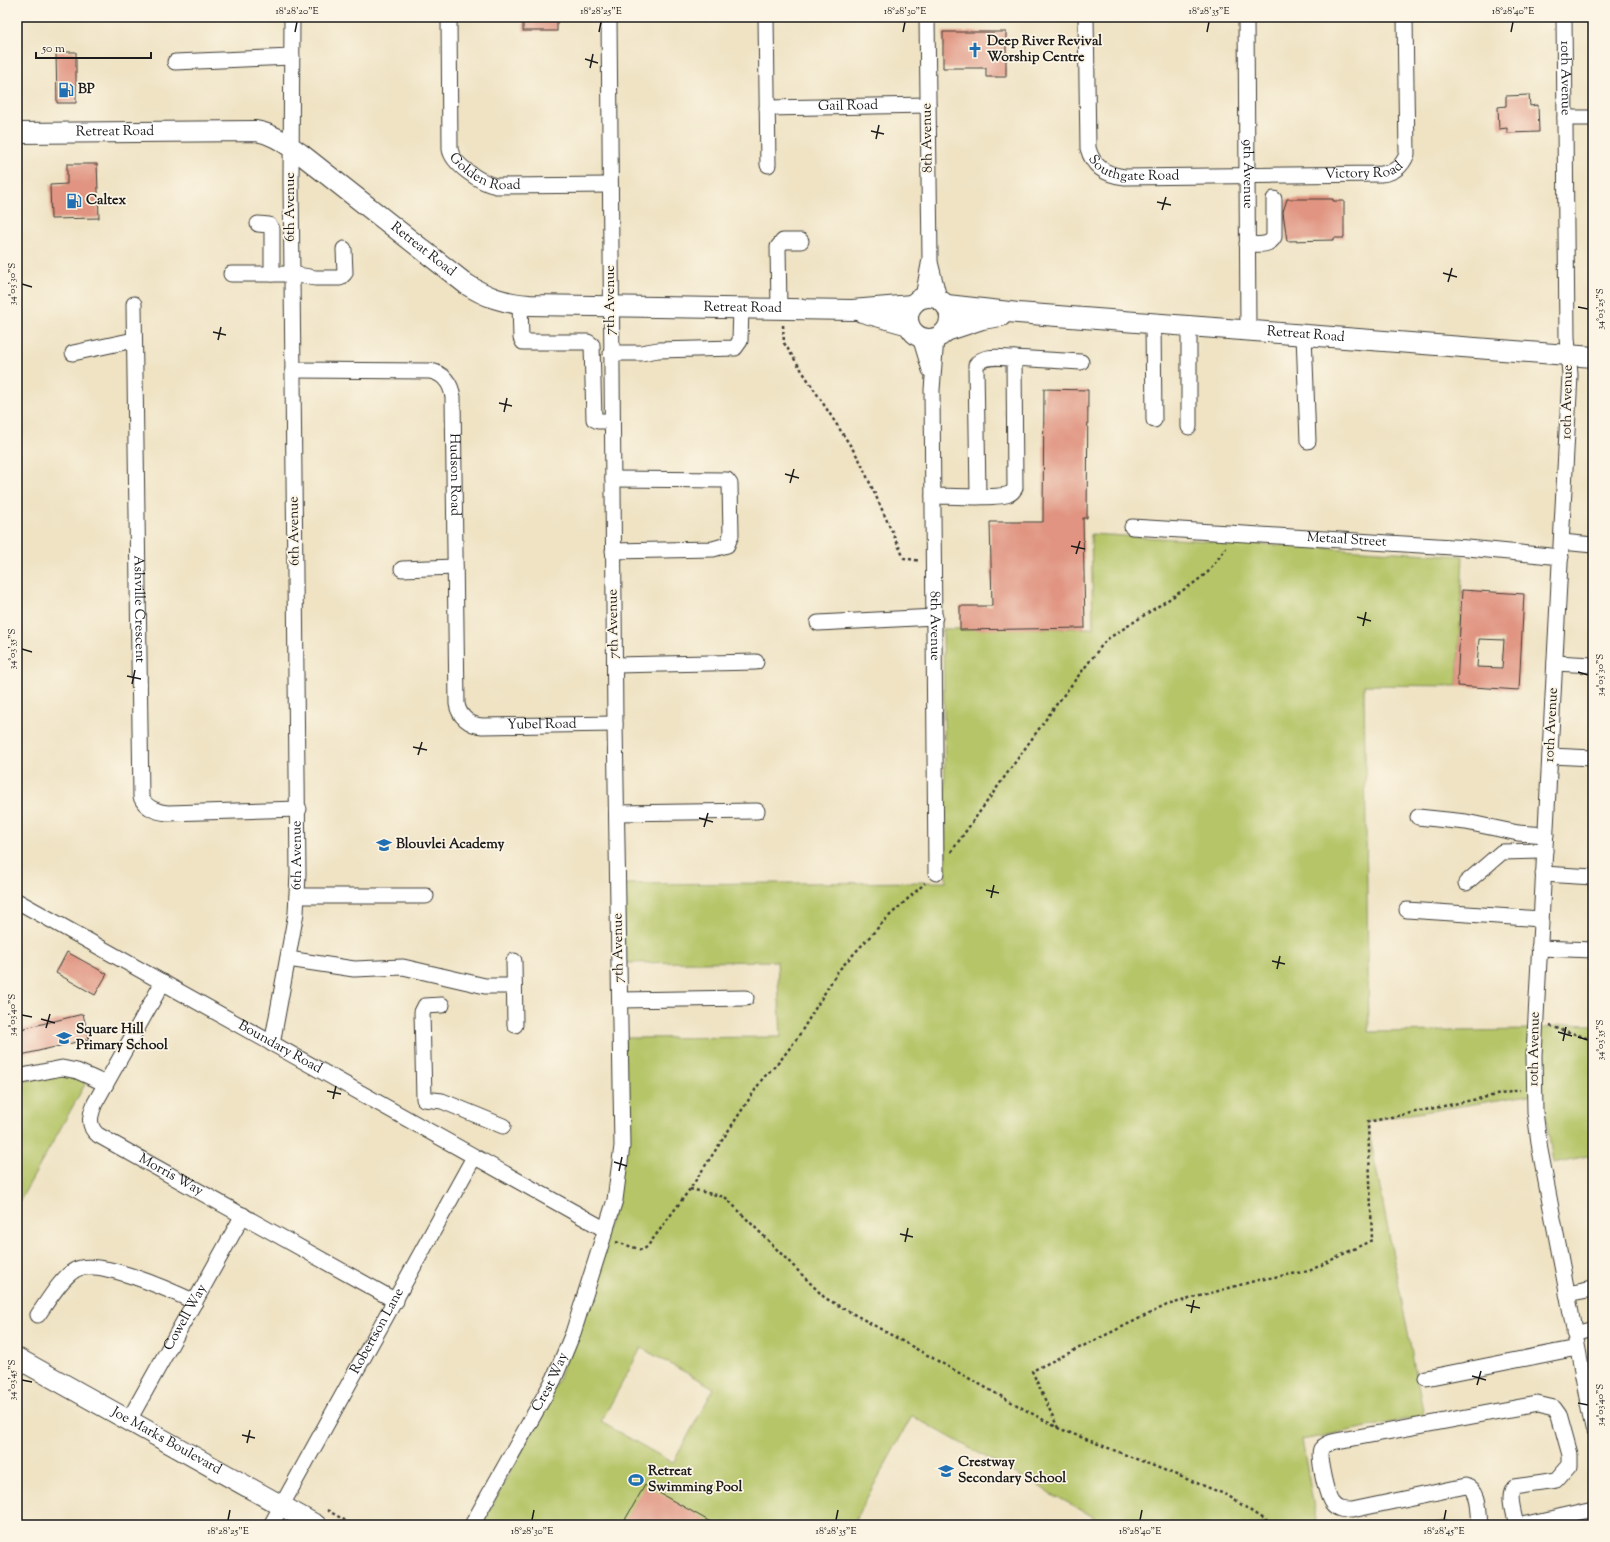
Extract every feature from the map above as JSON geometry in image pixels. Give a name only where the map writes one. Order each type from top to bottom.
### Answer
[{"type":"main road","name":"Retreat Road","points":[[17,133],[256,131],[278,137],[466,284],[492,299],[520,304],[741,308],[781,316],[930,301],[1018,313],[1593,357]]},
{"type":"main road","points":[[930,301],[951,318],[928,333],[908,312],[930,301]]},
{"type":"main road","name":"Retreat Road","points":[[852,310],[928,333],[982,319],[1018,313]]},
{"type":"main road","name":"Joe Marks Boulevard","points":[[17,1358],[316,1525]]},
{"type":"street","name":"6th Avenue","points":[[272,1044],[288,959],[297,896],[299,809],[292,274],[292,17]]},
{"type":"street","name":"Golden Road","points":[[449,17],[450,149],[456,163],[485,182],[496,186],[610,185]]},
{"type":"street","name":"7th Avenue","points":[[606,1230],[617,1189],[622,1146],[614,665],[609,17]]},
{"type":"street","points":[[766,17],[768,165]]},
{"type":"street","name":"8th Avenue","points":[[927,17],[930,301]]},
{"type":"street","name":"Southgate Road","points":[[1086,17],[1087,141],[1090,156],[1099,168],[1107,173],[1125,177],[1247,176]]},
{"type":"street","name":"9th Avenue","points":[[1246,17],[1248,330]]},
{"type":"street","name":"Victory Road","points":[[1247,176],[1381,174],[1394,171],[1399,167],[1407,154],[1405,17]]},
{"type":"street","name":"10th Avenue","points":[[1564,17],[1568,355],[1570,375],[1535,1023],[1534,1087],[1540,1150],[1593,1429]]},
{"type":"street","points":[[175,62],[292,57]]},
{"type":"street","name":"Gail Road","points":[[767,108],[928,105]]},
{"type":"street","points":[[1565,118],[1593,118]]},
{"type":"street","points":[[1247,244],[1268,244],[1272,242],[1274,237],[1274,199]]},
{"type":"street","points":[[258,224],[269,225],[272,229],[272,274]]},
{"type":"street","points":[[781,316],[778,247],[783,241],[801,241]]},
{"type":"street","points":[[231,274],[292,274],[315,278],[342,277],[344,273],[344,249]]},
{"type":"street","name":"Ashville Crescent","points":[[134,304],[141,797],[143,802],[153,810],[168,813],[299,809]]},
{"type":"street","points":[[520,304],[521,338],[523,342],[588,342],[592,345],[594,419],[598,421],[612,421]]},
{"type":"street","points":[[612,354],[641,353],[658,350],[735,348],[740,341],[741,308]]},
{"type":"street","points":[[1152,323],[1154,420]]},
{"type":"street","points":[[1189,326],[1189,426]]},
{"type":"street","name":"8th Avenue","points":[[928,333],[933,379],[936,874]]},
{"type":"street","points":[[1304,335],[1308,441]]},
{"type":"street","points":[[74,353],[134,340]]},
{"type":"street","points":[[978,496],[976,365],[978,361],[987,358],[1014,358],[1081,362]]},
{"type":"street","points":[[933,496],[1005,495],[1013,492],[1015,488],[1014,358]]},
{"type":"street","name":"Hudson Road","points":[[293,370],[430,371],[437,372],[448,381],[453,397],[457,704],[460,712],[470,722]]},
{"type":"street","points":[[613,479],[727,480],[730,484],[731,534],[727,545],[721,548],[614,551]]},
{"type":"street","name":"Metaal Street","points":[[1132,527],[1468,548],[1561,550],[1593,545]]},
{"type":"street","points":[[402,570],[455,567]]},
{"type":"street","points":[[818,624],[935,617]]},
{"type":"street","points":[[614,665],[756,662]]},
{"type":"street","points":[[1555,663],[1593,665]]},
{"type":"street","name":"Yubel Road","points":[[470,722],[482,726],[615,724]]},
{"type":"street","points":[[1550,756],[1593,758]]},
{"type":"street","points":[[617,813],[757,811]]},
{"type":"street","points":[[1418,817],[1460,821],[1518,833],[1546,835]]},
{"type":"street","points":[[1466,883],[1502,852],[1544,851]]},
{"type":"street","points":[[1543,874],[1593,877]]},
{"type":"street","points":[[297,896],[426,896]]},
{"type":"street","name":"Boundary Road","points":[[17,901],[606,1230]]},
{"type":"street","points":[[1407,910],[1541,919]]},
{"type":"street","points":[[1539,948],[1593,950]]},
{"type":"street","points":[[288,959],[354,969],[403,967],[485,986],[514,986]]},
{"type":"street","points":[[514,961],[515,1025]]},
{"type":"street","name":"Morris Way","points":[[163,982],[92,1110],[90,1120],[95,1132],[396,1301]]},
{"type":"street","points":[[620,1000],[746,998]]},
{"type":"street","points":[[412,1121],[424,1099],[422,1012],[425,1006],[442,1005]]},
{"type":"street","points":[[17,1077],[62,1068],[77,1071],[106,1084]]},
{"type":"street","points":[[424,1099],[442,1101],[503,1126]]},
{"type":"street","name":"Robertson Lane","points":[[271,1525],[396,1301],[474,1157]]},
{"type":"street","name":"Cowell Way","points":[[129,1420],[243,1215]]},
{"type":"street","name":"Crest Way","points":[[472,1525],[554,1379],[573,1333],[606,1230]]},
{"type":"street","points":[[38,1315],[68,1275],[75,1270],[84,1267],[96,1268],[144,1280],[195,1302]]},
{"type":"street","points":[[1567,1294],[1593,1289]]},
{"type":"street","points":[[1574,1333],[1593,1328]]},
{"type":"street","points":[[1426,1378],[1577,1348]]},
{"type":"street","points":[[1480,1525],[1476,1492],[1472,1488],[1466,1486],[1352,1510],[1338,1508],[1331,1502],[1319,1457],[1321,1449],[1327,1444],[1337,1441],[1537,1404],[1554,1408],[1559,1415],[1570,1455],[1570,1466],[1556,1481],[1514,1486],[1511,1490],[1511,1502],[1516,1525]]},
{"type":"street","points":[[1522,1525],[1593,1509]]},
{"type":"path","points":[[781,316],[784,343],[859,459],[904,558],[934,565]]},
{"type":"path","points":[[606,1230],[614,1241],[639,1249],[645,1249],[690,1189],[763,1078],[780,1061],[798,1037],[838,971],[882,923],[936,874],[1056,705],[1106,640],[1194,583],[1208,572],[1218,561],[1235,533]]},
{"type":"path","points":[[1535,1023],[1577,1033],[1593,1040]]},
{"type":"path","points":[[1058,1428],[1032,1371],[1168,1305],[1258,1280],[1309,1271],[1372,1240],[1368,1122],[1534,1087]]},
{"type":"path","points":[[690,1189],[725,1197],[825,1298],[1058,1428],[1227,1495],[1272,1525]]},
{"type":"green space","points":[[1091,534],[1463,556],[1457,686],[1364,685],[1369,1032],[1534,1030],[1566,1024],[1593,1025],[1593,1155],[1553,1163],[1542,1093],[1367,1121],[1424,1416],[1302,1440],[1317,1525],[1108,1525],[912,1416],[852,1525],[482,1525],[558,1380],[617,1200],[625,1038],[781,1037],[777,961],[624,963],[623,884],[946,882],[943,629],[1093,628]],"holes":[[[641,1348],[714,1388],[673,1463],[601,1422]]]},
{"type":"green space","points":[[63,1073],[87,1081],[17,1206],[17,1083]]},
{"type":"green space","points":[[1448,1520],[1450,1525],[1420,1525]]},
{"type":"building","points":[[523,17],[557,17],[557,31],[523,31]]},
{"type":"building","name":"Deep River Revival Worship Centre","points":[[943,32],[1006,32],[1006,77],[986,77],[986,68],[943,68]]},
{"type":"building","name":"BP","points":[[56,52],[76,52],[76,103],[57,103]]},
{"type":"building","points":[[1529,95],[1530,106],[1538,105],[1539,132],[1507,133],[1507,128],[1499,129],[1498,107],[1506,106],[1506,96]]},
{"type":"building","name":"Caltex","points":[[67,164],[97,164],[99,218],[51,219],[50,185],[67,184]]},
{"type":"building","points":[[1287,199],[1333,199],[1333,201],[1344,201],[1344,238],[1334,238],[1334,240],[1287,241],[1283,212]]},
{"type":"building","points":[[1044,389],[1088,390],[1087,518],[1083,518],[1085,628],[960,630],[960,606],[992,606],[990,522],[1043,522]]},
{"type":"building","points":[[1462,590],[1524,594],[1519,690],[1457,686]],"holes":[[[1479,639],[1504,640],[1502,668],[1477,667]]]},
{"type":"building","points":[[67,952],[107,974],[95,995],[56,973]]},
{"type":"building","points":[[83,1014],[89,1039],[17,1056],[17,1030]]},
{"type":"building","points":[[645,1485],[716,1525],[622,1525]]},
{"type":"place","name":"Deep River Revival Worship Centre","points":[[975,50]]},
{"type":"place","name":"BP","points":[[66,90]]},
{"type":"place","name":"Caltex","points":[[74,201]]},
{"type":"place","name":"Blouvlei Academy","points":[[384,845]]},
{"type":"place","name":"Square Hill Primary School","points":[[64,1038]]},
{"type":"place","name":"Crestway Secondary School","points":[[946,1471]]},
{"type":"place","name":"Retreat Swimming Pool","points":[[636,1480]]}]
